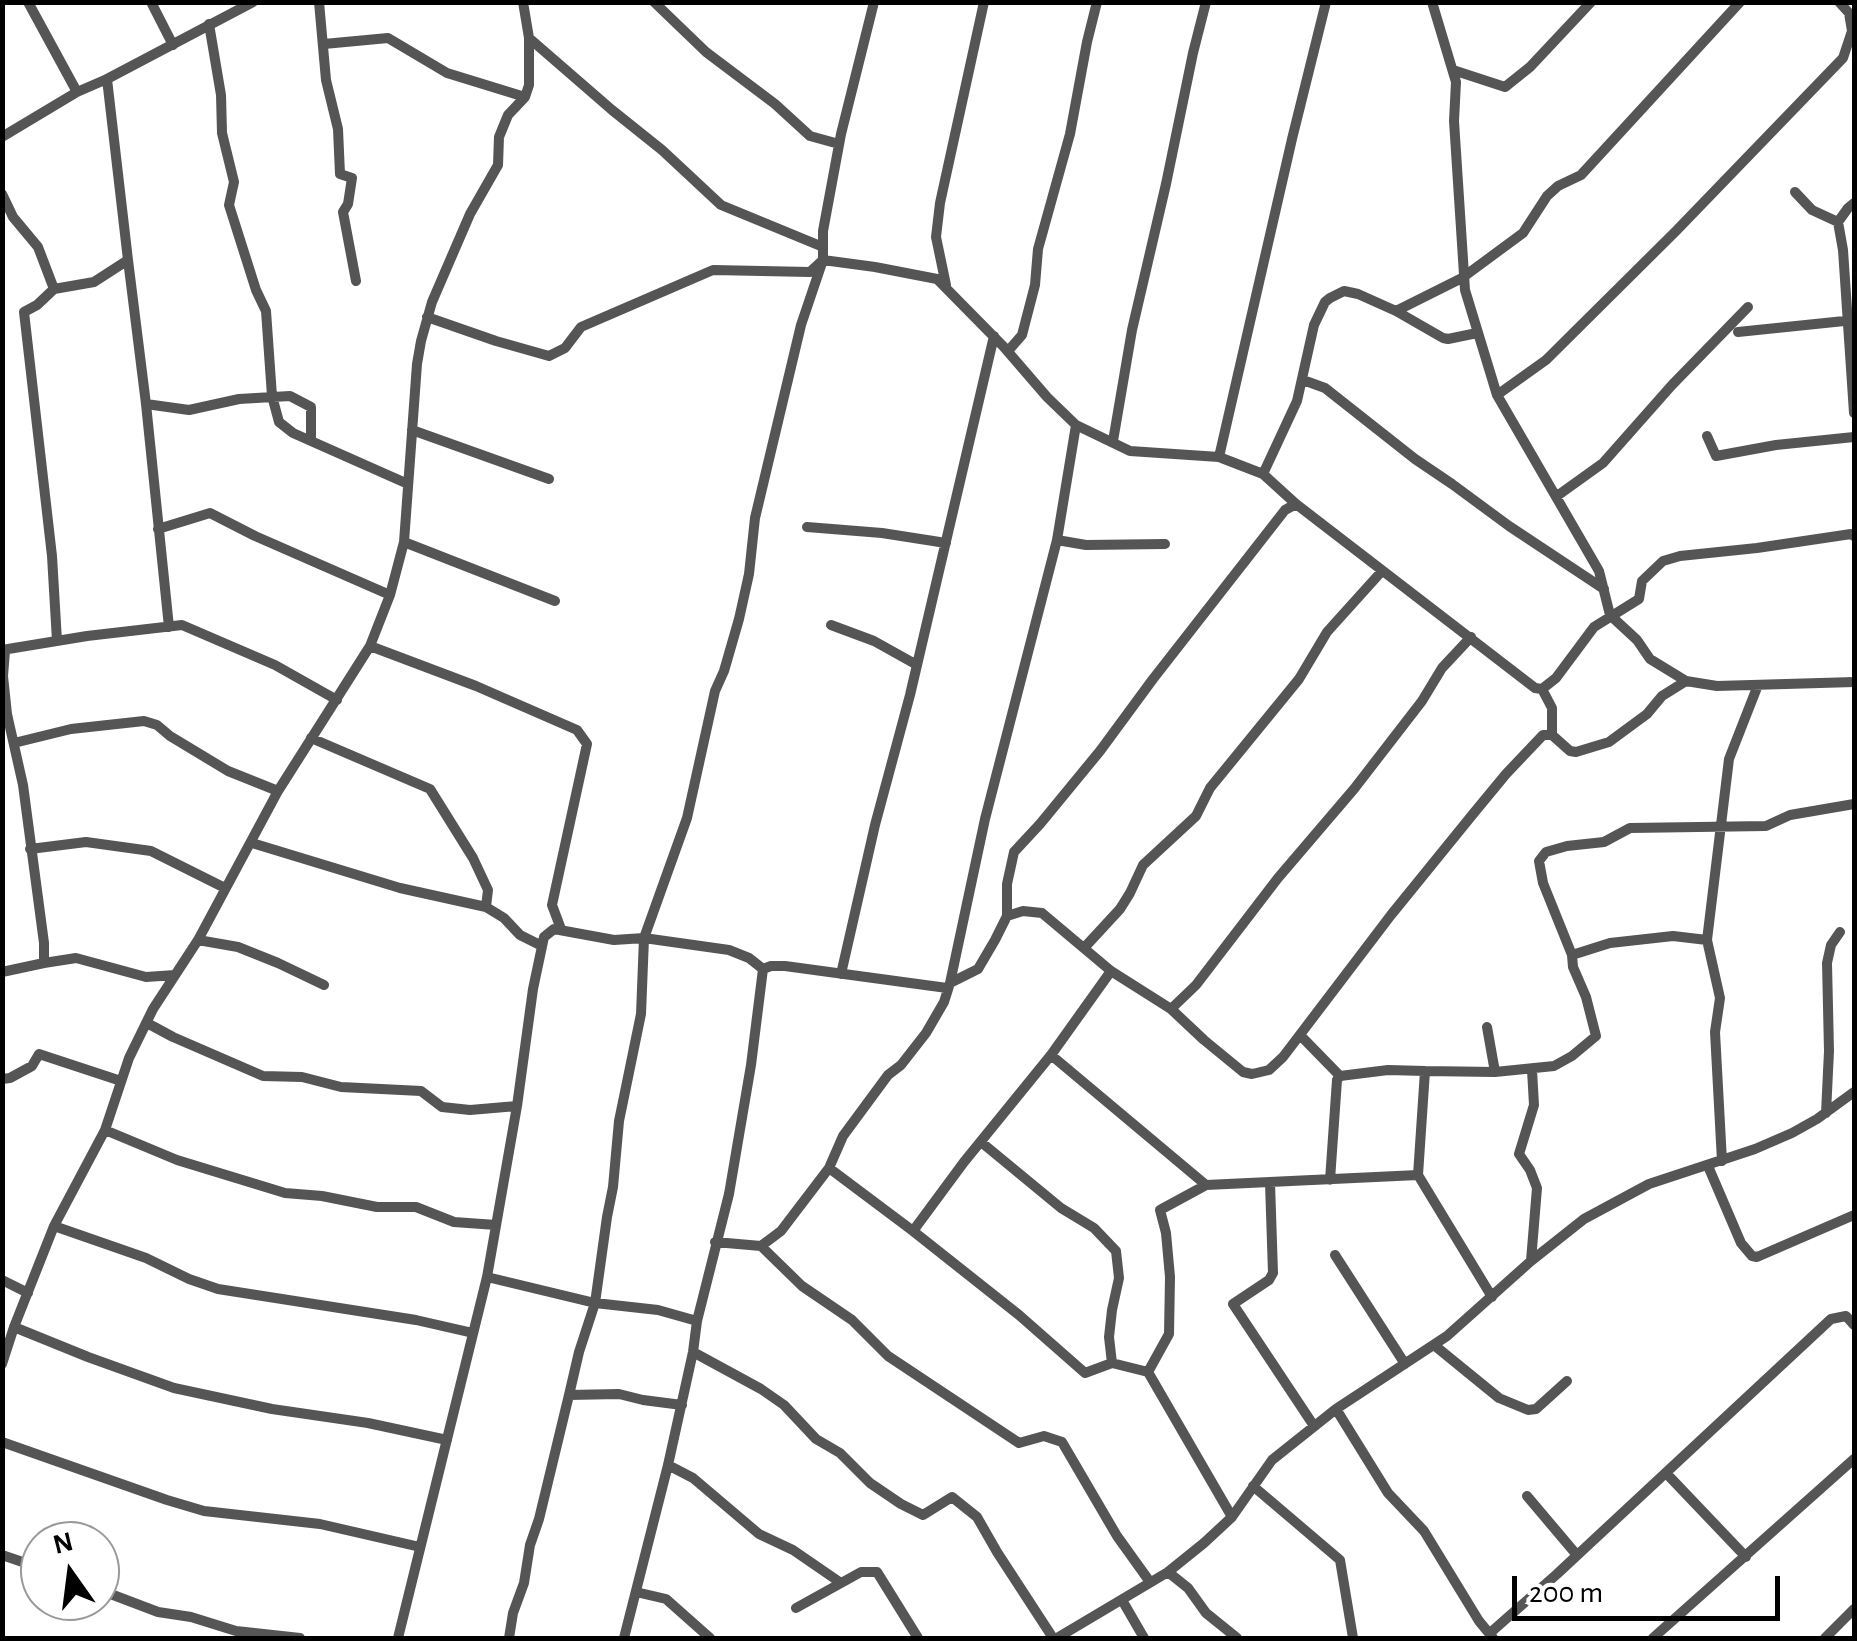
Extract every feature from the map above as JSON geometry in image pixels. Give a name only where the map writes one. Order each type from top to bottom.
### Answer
[{"type":"street","points":[[28,2],[77,92]]},
{"type":"street","points":[[152,2],[173,45]]},
{"type":"street","points":[[2,137],[77,92],[253,2]]},
{"type":"street","points":[[319,2],[326,80],[338,128],[340,174],[352,178],[343,212],[356,281]]},
{"type":"street","points":[[523,2],[529,38],[528,85]]},
{"type":"street","points":[[654,2],[706,52],[810,136],[839,144]]},
{"type":"street","points":[[509,1638],[579,1352],[595,1303],[606,1217],[614,1188],[619,1121],[641,1014],[644,938],[687,818],[715,691],[739,619],[755,518],[801,325],[823,260],[839,144],[874,2]]},
{"type":"street","points":[[947,290],[936,237],[940,203],[984,2]]},
{"type":"street","points":[[1008,351],[1022,335],[1035,285],[1038,248],[1070,134],[1097,2]]},
{"type":"street","points":[[1113,441],[1132,330],[1206,2]]},
{"type":"street","points":[[1219,457],[1326,2]]},
{"type":"street","points":[[1453,70],[1505,87],[1530,67],[1591,2]]},
{"type":"street","points":[[1396,311],[1462,278],[1523,234],[1547,196],[1582,175],[1740,2]]},
{"type":"street","points":[[1497,395],[1546,360],[1843,58],[1852,31],[1848,12],[1839,2]]},
{"type":"street","points":[[1432,3],[1456,82],[1454,122],[1462,217],[1462,278],[1477,332],[1497,395],[1600,571],[1610,615],[1637,640],[1650,659],[1686,681],[1717,686],[1854,682]]},
{"type":"street","points":[[209,24],[221,94],[222,134],[234,182],[229,205],[266,311],[272,396],[279,422],[293,433],[408,484]]},
{"type":"street","points":[[324,44],[388,38],[447,74],[525,97]]},
{"type":"street","points":[[529,38],[662,150],[720,205],[823,246]]},
{"type":"street","points":[[2,1364],[54,1226],[105,1130],[129,1058],[146,1023],[198,940],[278,791],[370,646],[390,596],[404,542],[417,364],[427,317],[470,214],[498,166],[499,137],[508,115],[525,97],[529,68],[539,61],[559,64]]},
{"type":"street","points":[[107,79],[169,627]]},
{"type":"street","points":[[1795,192],[1812,210],[1838,222]]},
{"type":"street","points":[[2,194],[14,218],[38,247],[54,289]]},
{"type":"street","points":[[1854,204],[1838,222],[1852,320],[1854,413]]},
{"type":"street","points":[[57,641],[52,556],[24,312],[54,289],[94,282],[128,260]]},
{"type":"street","points":[[823,260],[937,279],[1076,425],[1130,451],[1219,457],[1263,474],[1296,504],[1535,688],[1542,689],[1556,678],[1594,627],[1639,598],[1642,581],[1663,561],[1854,536]]},
{"type":"street","points":[[427,317],[549,356],[565,348],[582,327],[712,270],[810,272],[823,260]]},
{"type":"street","points":[[1263,474],[1297,401],[1314,325],[1325,302],[1344,291],[1396,311],[1443,338],[1477,332]]},
{"type":"street","points":[[1557,496],[1603,463],[1748,307]]},
{"type":"street","points":[[1738,332],[1852,320]]},
{"type":"street","points":[[841,974],[994,336]]},
{"type":"street","points":[[1303,380],[1325,388],[1415,459],[1604,589]]},
{"type":"street","points":[[146,404],[189,410],[239,399],[290,396],[311,407],[311,441]]},
{"type":"street","points":[[760,1246],[781,1232],[829,1168],[843,1136],[926,1033],[944,1002],[985,819],[1058,540],[1076,425]]},
{"type":"street","points":[[412,430],[549,478]]},
{"type":"street","points":[[1707,436],[1716,456],[1854,437]]},
{"type":"street","points":[[763,969],[785,966],[948,986],[978,969],[1007,916],[1007,884],[1014,852],[1100,752],[1268,531],[1296,504]]},
{"type":"street","points":[[158,528],[210,513],[390,596]]},
{"type":"street","points":[[807,527],[946,542]]},
{"type":"street","points":[[1058,540],[1086,545],[1165,544]]},
{"type":"street","points":[[404,542],[554,601]]},
{"type":"street","points":[[1084,948],[1120,909],[1144,865],[1196,816],[1210,788],[1299,679],[1326,632],[1382,571]]},
{"type":"street","points":[[44,963],[23,785],[7,714],[4,650],[182,625],[260,659],[338,700]]},
{"type":"street","points":[[831,625],[917,665]]},
{"type":"street","points":[[1172,1009],[1196,986],[1278,878],[1354,789],[1422,701],[1442,668],[1471,638]]},
{"type":"street","points":[[370,646],[578,730],[587,744],[552,906],[560,930]]},
{"type":"street","points":[[1007,916],[1023,911],[1042,912],[1111,971],[1172,1009],[1243,1072],[1269,1070],[1506,774],[1543,735],[1552,735],[1576,752],[1609,742],[1647,714],[1662,696],[1686,681]]},
{"type":"street","points":[[1722,1161],[1715,1032],[1720,998],[1706,940],[1729,759],[1758,685]]},
{"type":"street","points":[[1542,689],[1552,708],[1552,735]]},
{"type":"street","points":[[14,743],[71,729],[144,721],[157,725],[228,770],[278,791]]},
{"type":"street","points":[[311,738],[430,789],[488,890],[486,907]]},
{"type":"street","points":[[1340,1076],[1388,1070],[1532,1070],[1554,1066],[1596,1036],[1586,996],[1543,884],[1539,861],[1546,852],[1604,842],[1630,828],[1766,826],[1790,815],[1854,804]]},
{"type":"street","points":[[30,849],[86,842],[151,851],[225,888]]},
{"type":"street","points":[[252,843],[400,888],[486,907],[520,935],[542,946]]},
{"type":"street","points":[[398,1638],[487,1276],[544,937],[560,930],[614,940],[644,938],[730,950],[763,969]]},
{"type":"street","points":[[1826,1112],[1827,964],[1830,945],[1840,932]]},
{"type":"street","points":[[1572,956],[1610,943],[1673,936],[1706,940]]},
{"type":"street","points":[[198,940],[238,947],[324,985]]},
{"type":"street","points":[[2,972],[76,958],[146,977],[175,976]]},
{"type":"street","points":[[624,1638],[668,1465],[732,1176],[763,969]]},
{"type":"street","points":[[913,1232],[1111,971]]},
{"type":"street","points":[[146,1023],[263,1076],[420,1091],[442,1107],[470,1110],[517,1106]]},
{"type":"street","points":[[1487,1027],[1495,1072]]},
{"type":"street","points":[[1300,1034],[1340,1076]]},
{"type":"street","points":[[2,1079],[32,1066],[39,1054],[121,1082]]},
{"type":"street","points":[[1051,1055],[1206,1185]]},
{"type":"street","points":[[1531,1260],[1536,1188],[1519,1154],[1534,1105],[1532,1070]]},
{"type":"street","points":[[1425,1071],[1418,1175],[1492,1297]]},
{"type":"street","points":[[1330,1180],[1340,1076]]},
{"type":"street","points":[[694,1352],[784,1405],[816,1439],[840,1452],[870,1483],[901,1504],[923,1515],[952,1497],[977,1517],[1055,1638],[1168,1572],[1232,1516],[1272,1460],[1336,1409],[1468,1320],[1531,1260],[1589,1216],[1649,1184],[1774,1141],[1854,1092]]},
{"type":"street","points":[[105,1130],[177,1160],[285,1193],[377,1208],[416,1207],[454,1222],[496,1225]]},
{"type":"street","points":[[980,1142],[1061,1208],[1094,1228],[1116,1250],[1119,1278],[1109,1336],[1112,1363]]},
{"type":"street","points":[[1708,1166],[1742,1243],[1752,1256],[1854,1215]]},
{"type":"street","points":[[829,1168],[1020,1316],[1085,1373],[1112,1363],[1148,1372],[1232,1516]]},
{"type":"street","points":[[1148,1372],[1169,1334],[1170,1277],[1160,1210],[1206,1185],[1418,1175]]},
{"type":"street","points":[[1270,1182],[1273,1272],[1269,1280],[1233,1304],[1314,1426]]},
{"type":"street","points":[[54,1226],[146,1258],[218,1289],[416,1320],[473,1333]]},
{"type":"street","points":[[716,1242],[760,1246],[802,1286],[852,1320],[888,1356],[1019,1443],[1044,1436],[1062,1442],[1117,1536],[1150,1582]]},
{"type":"street","points":[[1335,1255],[1405,1364]]},
{"type":"street","points":[[487,1276],[595,1303],[658,1310],[697,1321]]},
{"type":"street","points":[[2,1280],[28,1293]]},
{"type":"street","points":[[1336,1409],[1388,1493],[1424,1531],[1491,1636],[1831,1319],[1846,1316],[1854,1326]]},
{"type":"street","points":[[14,1326],[174,1388],[447,1440]]},
{"type":"street","points":[[1434,1345],[1499,1398],[1528,1410],[1536,1410],[1568,1381]]},
{"type":"street","points":[[569,1395],[620,1394],[682,1404]]},
{"type":"street","points":[[2,1442],[204,1510],[320,1524],[420,1547]]},
{"type":"street","points":[[1652,1638],[1854,1460]]},
{"type":"street","points":[[668,1465],[693,1478],[759,1534],[793,1550],[841,1583]]},
{"type":"street","points":[[1666,1474],[1746,1557]]},
{"type":"street","points":[[1254,1486],[1340,1560],[1353,1638]]},
{"type":"street","points":[[1527,1496],[1576,1554]]},
{"type":"street","points":[[796,1608],[861,1572],[877,1572],[918,1638]]},
{"type":"street","points":[[1168,1572],[1188,1588],[1206,1613],[1237,1638]]},
{"type":"street","points":[[636,1592],[666,1599],[710,1638]]},
{"type":"street","points":[[120,1598],[158,1612],[236,1631],[300,1638]]},
{"type":"street","points":[[1122,1600],[1144,1638]]},
{"type":"street","points":[[1824,1638],[1854,1609]]}]
